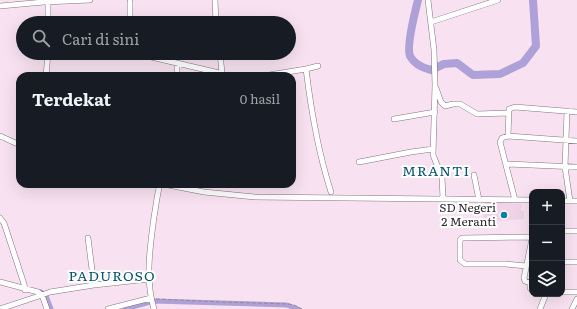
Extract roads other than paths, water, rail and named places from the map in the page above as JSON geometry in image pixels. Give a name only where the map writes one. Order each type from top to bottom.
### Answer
[{"type":"street","points":[[0,6],[48,1],[90,0]]},
{"type":"street","points":[[215,0],[216,16]]},
{"type":"street","points":[[428,0],[434,50],[435,76],[433,149],[435,161],[443,182],[443,199]]},
{"type":"street","points":[[431,22],[498,0]]},
{"type":"street","points":[[48,1],[48,16]]},
{"type":"street","points":[[130,2],[130,16]]},
{"type":"street","points":[[46,72],[47,60]]},
{"type":"street","points":[[164,60],[218,72]]},
{"type":"street","points":[[221,60],[222,72]]},
{"type":"street","points":[[177,63],[177,72]]},
{"type":"street","points":[[292,72],[306,70],[318,66]]},
{"type":"street","points":[[306,70],[310,101],[324,170],[331,192]]},
{"type":"street","points":[[435,85],[445,106],[457,104],[477,114],[508,113]]},
{"type":"street","points":[[508,136],[508,113],[510,108],[515,107],[577,112]]},
{"type":"street","points":[[567,111],[565,167],[570,201]]},
{"type":"street","points":[[394,119],[434,112]]},
{"type":"street","points":[[0,136],[16,143]]},
{"type":"street","points":[[515,200],[500,142],[502,138],[508,136],[577,141]]},
{"type":"street","points":[[359,162],[433,149]]},
{"type":"street","points":[[506,164],[577,167]]},
{"type":"street","points":[[474,175],[479,200]]},
{"type":"street","points":[[154,309],[151,300],[149,279],[149,255],[159,188]]},
{"type":"street","points":[[184,188],[204,192],[255,197],[529,200]]},
{"type":"street","points":[[565,201],[577,201]]},
{"type":"street","points":[[0,218],[4,223],[24,287]]},
{"type":"street","points":[[565,231],[577,231]]},
{"type":"street","points":[[88,238],[94,285]]},
{"type":"street","points":[[529,238],[462,238],[460,240],[460,260],[465,264],[529,263],[524,279],[529,282]]},
{"type":"street","points":[[565,262],[577,262]]},
{"type":"street","points":[[0,309],[44,294],[94,285],[149,279]]},
{"type":"street","points":[[0,282],[24,287],[44,294]]},
{"type":"street","points":[[565,292],[577,292]]},
{"type":"street","points":[[44,294],[47,309]]},
{"type":"street","points":[[540,309],[545,297]]},
{"type":"street","points":[[572,309],[577,299]]},
{"type":"street","points":[[108,309],[151,300]]},
{"type":"waterway","points":[[418,0],[409,45],[410,56],[412,59],[419,65],[431,70],[444,64],[457,63],[473,75],[500,74],[523,63],[536,46],[533,0]]},
{"type":"waterway","points":[[41,292],[46,296],[51,309]]},
{"type":"waterway","points":[[125,309],[154,301],[287,305],[298,309]]},
{"type":"place","name":"SD Negeri 2 Meranti","points":[[504,215]]},
{"type":"district","name":"MRANTI","points":[[436,171]]},
{"type":"district","name":"PADUROSO","points":[[112,276]]}]
